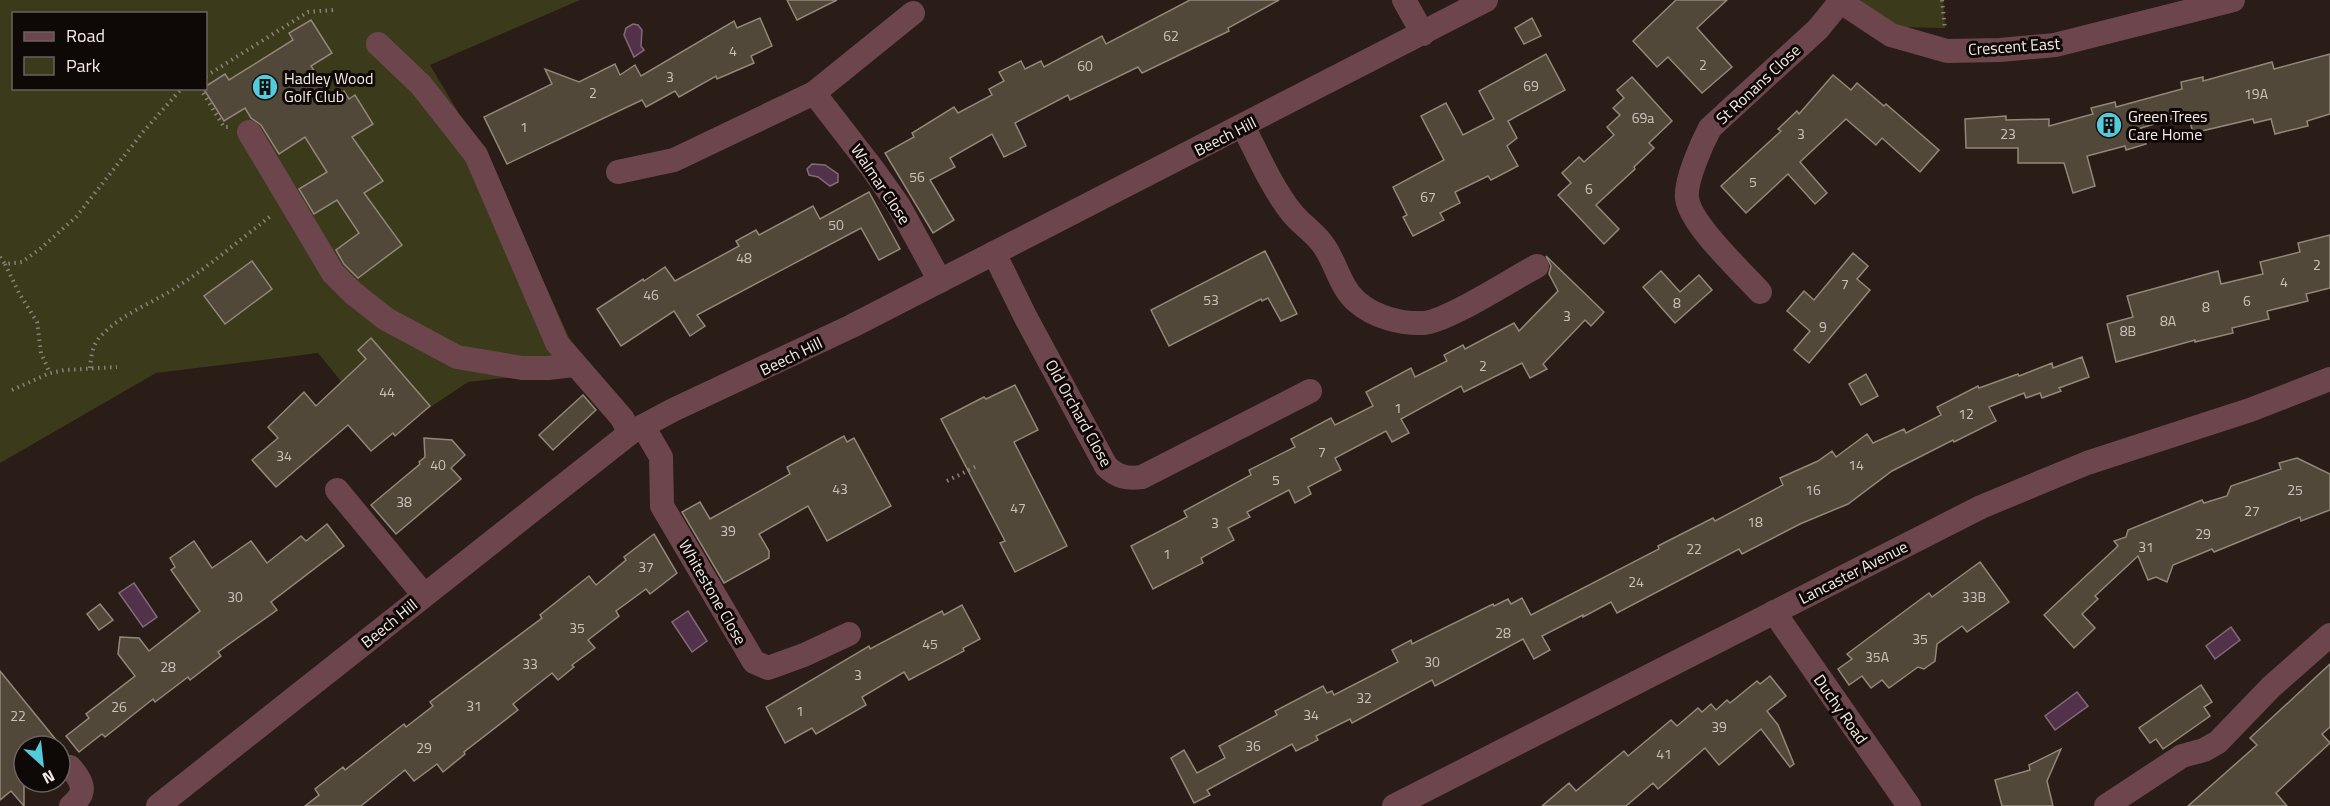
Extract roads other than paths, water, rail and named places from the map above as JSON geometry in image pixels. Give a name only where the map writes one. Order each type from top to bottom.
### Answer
[{"type":"street","points":[[1404,0],[1423,33]]},
{"type":"street","name":"Beech Hill","points":[[158,806],[637,430],[813,346],[1486,0]]},
{"type":"street","name":"Crescent East","points":[[1839,1],[1891,35],[1947,51],[2000,50],[2055,45],[2233,0]]},
{"type":"street","name":"St Ronans Close","points":[[1760,292],[1701,228],[1687,198],[1699,147],[1710,128],[1818,29],[1839,1]]},
{"type":"street","points":[[618,172],[674,160],[813,93],[913,13]]},
{"type":"street","name":"Whitestone Close","points":[[378,44],[421,85],[476,155],[556,343],[622,418],[637,430],[662,457],[662,506],[754,662],[768,668],[804,655],[849,634]]},
{"type":"street","name":"Walmar Close","points":[[813,93],[873,168],[899,206],[940,281]]},
{"type":"street","points":[[1243,126],[1272,181],[1293,214],[1325,247],[1354,300],[1369,310],[1394,321],[1425,323],[1453,312],[1537,266]]},
{"type":"street","points":[[249,132],[333,273],[353,293],[386,319],[457,357],[522,368],[574,365]]},
{"type":"street","name":"Old Orchard Close","points":[[994,253],[1100,456],[1115,475],[1129,479],[1142,477],[1310,391]]},
{"type":"street","name":"Lancaster Avenue","points":[[1394,806],[1981,507],[2087,463],[2250,410],[2330,379]]},
{"type":"street","points":[[337,490],[424,595]]},
{"type":"street","name":"Duchy Road","points":[[1774,612],[1909,806]]},
{"type":"street","points":[[2106,806],[2182,756],[2204,750],[2218,742],[2271,687],[2330,635]]},
{"type":"street","points":[[71,806],[80,798],[82,788],[81,779],[72,769]]},
{"type":"place","name":"Hadley Wood Golf Club","points":[[265,87]]},
{"type":"place","name":"Green Trees Care Home","points":[[2109,125]]}]
